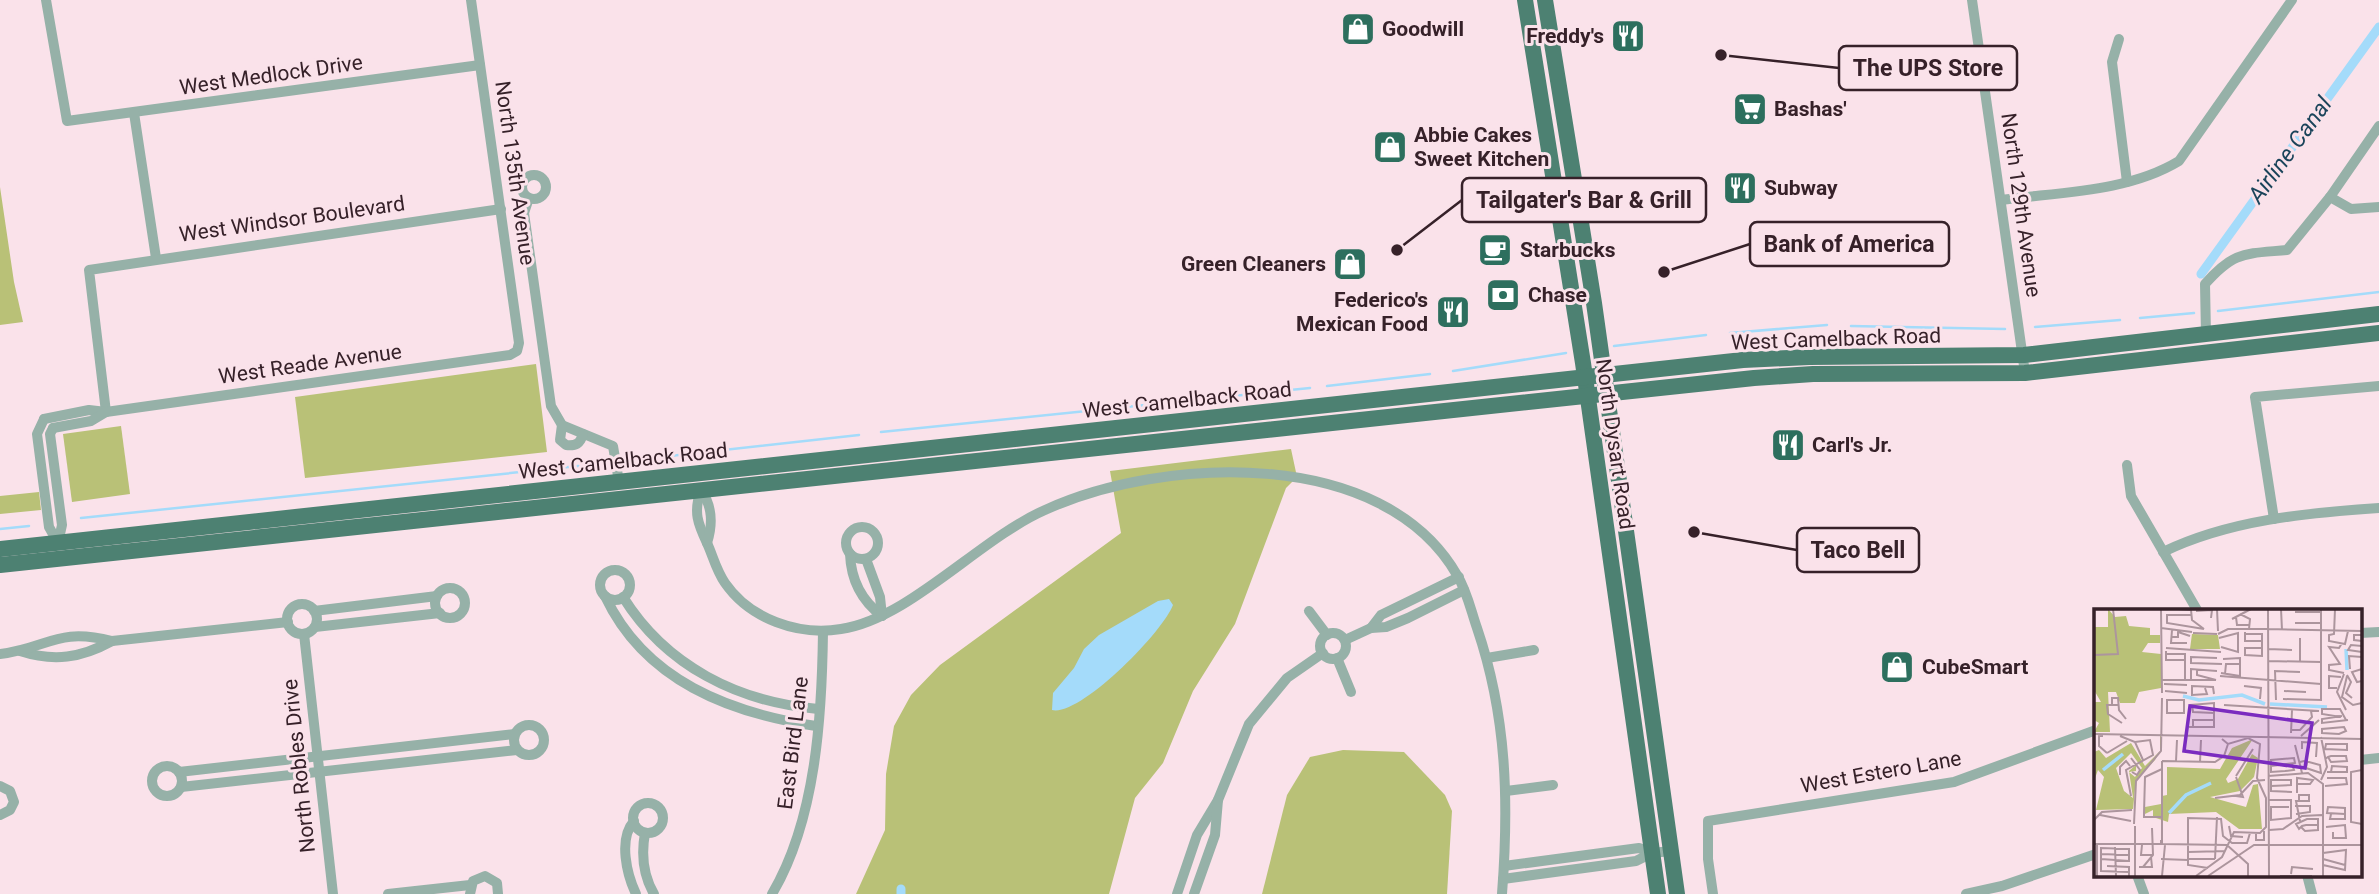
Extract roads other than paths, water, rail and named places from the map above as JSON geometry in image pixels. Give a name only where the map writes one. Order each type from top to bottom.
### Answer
[{"type":"main road","name":"North Dysart Road","points":[[1525,0],[1585,378],[1658,894]]},
{"type":"main road","name":"North Dysart Road","points":[[1545,0],[1604,376],[1677,894]]},
{"type":"main road","points":[[1545,125],[1565,122]]},
{"type":"main road","name":"West Camelback Road","points":[[1321,416],[1585,378],[1779,357],[2024,355],[2206,328],[2379,314]]},
{"type":"main road","name":"West Camelback Road","points":[[0,549],[59,551],[1321,416],[1606,394],[1796,374],[2025,373],[2379,332]]},
{"type":"main road","name":"West Camelback Road","points":[[0,565],[59,551],[618,474],[700,482]]},
{"type":"street","name":"West Medlock Drive","points":[[46,0],[67,121],[480,65]]},
{"type":"street","name":"North 135th Avenue","points":[[471,0],[519,343],[517,351]]},
{"type":"street","name":"North 129th Avenue","points":[[1972,0],[2025,373]]},
{"type":"street","points":[[2001,200],[2155,176],[2179,161],[2292,0]]},
{"type":"street","points":[[2119,39],[2112,62],[2127,182]]},
{"type":"street","points":[[134,113],[156,258]]},
{"type":"street","points":[[2206,328],[2205,284],[2225,262],[2241,255],[2287,250],[2330,197],[2379,126]]},
{"type":"street","points":[[2330,197],[2351,209],[2379,208]]},
{"type":"street","points":[[529,198],[524,213],[551,406],[562,425],[607,441],[615,453],[618,474]]},
{"type":"street","name":"West Windsor Boulevard","points":[[106,412],[89,270],[501,209]]},
{"type":"street","name":"West Reade Avenue","points":[[44,419],[80,417],[510,355],[517,351]]},
{"type":"street","points":[[2274,519],[2255,397],[2379,386]]},
{"type":"street","name":"West Reade Avenue","points":[[53,428],[80,417]]},
{"type":"street","points":[[44,419],[53,428],[50,434],[62,525],[59,551],[49,527],[37,434],[44,419]]},
{"type":"street","points":[[562,425],[560,440],[566,445],[574,446],[581,442],[583,434]]},
{"type":"street","points":[[2127,465],[2131,496],[2196,609]]},
{"type":"street","points":[[700,482],[711,514],[712,527],[708,543],[724,582],[748,607],[779,624],[823,631],[855,626],[882,617],[1018,523],[1045,510],[1091,493],[1192,473],[1273,474],[1327,484],[1406,519],[1443,553],[1459,577],[1487,658],[1501,721],[1506,791],[1502,894]]},
{"type":"street","points":[[2163,552],[2207,533],[2274,519],[2379,508]]},
{"type":"street","points":[[866,559],[875,553],[878,544],[875,534],[867,528],[856,528],[849,535],[846,545],[853,576],[867,605],[882,617]]},
{"type":"street","points":[[850,554],[866,559]]},
{"type":"street","points":[[866,559],[880,597],[882,617]]},
{"type":"street","points":[[605,596],[612,600],[623,597],[629,589],[628,580],[622,572],[613,570],[604,575],[600,583],[605,596],[626,630],[663,668],[703,694],[772,719],[816,726]]},
{"type":"street","points":[[1371,628],[1387,612],[1459,577]]},
{"type":"street","points":[[452,588],[460,592],[464,600],[463,609],[457,616],[448,617],[440,613],[315,627],[304,634],[292,629],[288,622],[289,613],[299,605],[308,606],[314,611],[437,596],[443,590],[452,588]]},
{"type":"street","points":[[1345,640],[1371,628],[1387,626],[1408,618],[1464,590]]},
{"type":"street","points":[[437,596],[436,605],[440,613]]},
{"type":"street","points":[[623,597],[640,623],[675,655],[711,679],[745,694],[818,709]]},
{"type":"street","points":[[375,604],[377,620]]},
{"type":"street","points":[[314,611],[315,627]]},
{"type":"street","points":[[1309,611],[1326,635]]},
{"type":"street","points":[[0,654],[20,651],[65,635],[90,636],[112,641],[288,622]]},
{"type":"street","name":"East Bird Lane","points":[[772,894],[788,864],[804,817],[818,709],[823,631]]},
{"type":"street","points":[[1326,635],[1336,633],[1345,640],[1346,648],[1337,658]]},
{"type":"street","name":"North Robles Drive","points":[[304,634],[333,894]]},
{"type":"street","points":[[1323,653],[1321,645],[1326,635]]},
{"type":"street","points":[[20,651],[40,657],[66,658],[83,655],[112,641]]},
{"type":"street","points":[[1487,658],[1534,650]]},
{"type":"street","points":[[1323,653],[1337,658],[1352,692]]},
{"type":"street","points":[[1177,894],[1197,835],[1218,800],[1249,724],[1287,678],[1323,653]]},
{"type":"street","points":[[663,668],[675,655]]},
{"type":"street","points":[[741,710],[745,694]]},
{"type":"street","points":[[531,726],[539,730],[543,738],[542,747],[535,753],[526,754],[517,750],[181,787],[176,793],[165,796],[156,790],[153,783],[155,773],[161,768],[173,768],[179,772],[393,748],[515,734],[522,727],[531,726]]},
{"type":"street","name":"West Estero Lane","points":[[1713,894],[1708,859],[1708,821],[1954,782],[2094,730]]},
{"type":"street","points":[[515,734],[517,750]]},
{"type":"street","points":[[459,741],[461,756]]},
{"type":"street","points":[[393,748],[396,763]]},
{"type":"street","points":[[241,765],[243,780]]},
{"type":"street","points":[[179,772],[181,787]]},
{"type":"street","points":[[1506,791],[1553,785]]},
{"type":"street","points":[[0,786],[10,791],[13,802],[10,810],[0,815]]},
{"type":"street","points":[[1194,894],[1215,835],[1218,800]]},
{"type":"street","points":[[636,894],[627,868],[628,833],[635,811],[643,805],[653,804],[661,810],[663,820],[659,829],[645,833]]},
{"type":"street","points":[[634,821],[645,833],[644,865],[654,894]]},
{"type":"street","points":[[1504,866],[1639,848],[1652,853]]},
{"type":"street","points":[[1503,879],[1636,861],[1652,853],[1671,851]]},
{"type":"street","points":[[1966,894],[2002,886],[2094,854]]},
{"type":"street","points":[[627,868],[644,865]]},
{"type":"street","points":[[2137,876],[2144,894]]},
{"type":"street","points":[[2307,876],[2312,894]]},
{"type":"street","points":[[388,894],[470,890],[476,878],[490,877],[497,883],[498,894]]},
{"type":"water","points":[[1169,599],[1173,605],[1166,618],[1138,652],[1100,687],[1081,700],[1065,709],[1052,710],[1053,693],[1074,668],[1084,649],[1099,635],[1158,601]]},
{"type":"waterway","name":"Airline Canal","points":[[2201,274],[2379,27]]},
{"type":"waterway","points":[[2218,311],[2379,292]]},
{"type":"waterway","name":"Airline Canal","points":[[2140,318],[2194,313]]},
{"type":"waterway","points":[[2035,327],[2120,320]]},
{"type":"waterway","points":[[1730,333],[1827,325]]},
{"type":"waterway","points":[[1851,326],[2005,329]]},
{"type":"waterway","points":[[1614,346],[1706,335]]},
{"type":"waterway","points":[[1453,371],[1566,353]]},
{"type":"waterway","points":[[1327,386],[1430,374]]},
{"type":"waterway","points":[[881,432],[1310,388]]},
{"type":"waterway","points":[[625,461],[859,435]]},
{"type":"waterway","points":[[81,518],[607,463]]},
{"type":"waterway","points":[[0,529],[29,526]]},
{"type":"waterway","name":"Airline Canal","points":[[901,889],[901,894]]},
{"type":"place","name":"Goodwill","points":[[1358,29]]},
{"type":"place","name":"Freddy's","points":[[1628,36]]},
{"type":"place","name":"The UPS Store","points":[[1721,55]]},
{"type":"place","name":"Bashas'","points":[[1750,109]]},
{"type":"place","name":"Abbie Cakes Sweet Kitchen","points":[[1390,147]]},
{"type":"place","name":"Subway","points":[[1740,188]]},
{"type":"place","name":"Tailgater's Bar & Grill","points":[[1397,250]]},
{"type":"place","name":"Starbucks","points":[[1495,250]]},
{"type":"place","name":"Green Cleaners","points":[[1350,264]]},
{"type":"place","name":"Bank of America","points":[[1664,272]]},
{"type":"place","name":"Chase","points":[[1503,295]]},
{"type":"place","name":"Federico's Mexican Food","points":[[1453,312]]},
{"type":"place","name":"Carl's Jr.","points":[[1788,445]]},
{"type":"place","name":"Taco Bell","points":[[1694,532]]},
{"type":"place","name":"CubeSmart","points":[[1897,667]]}]
